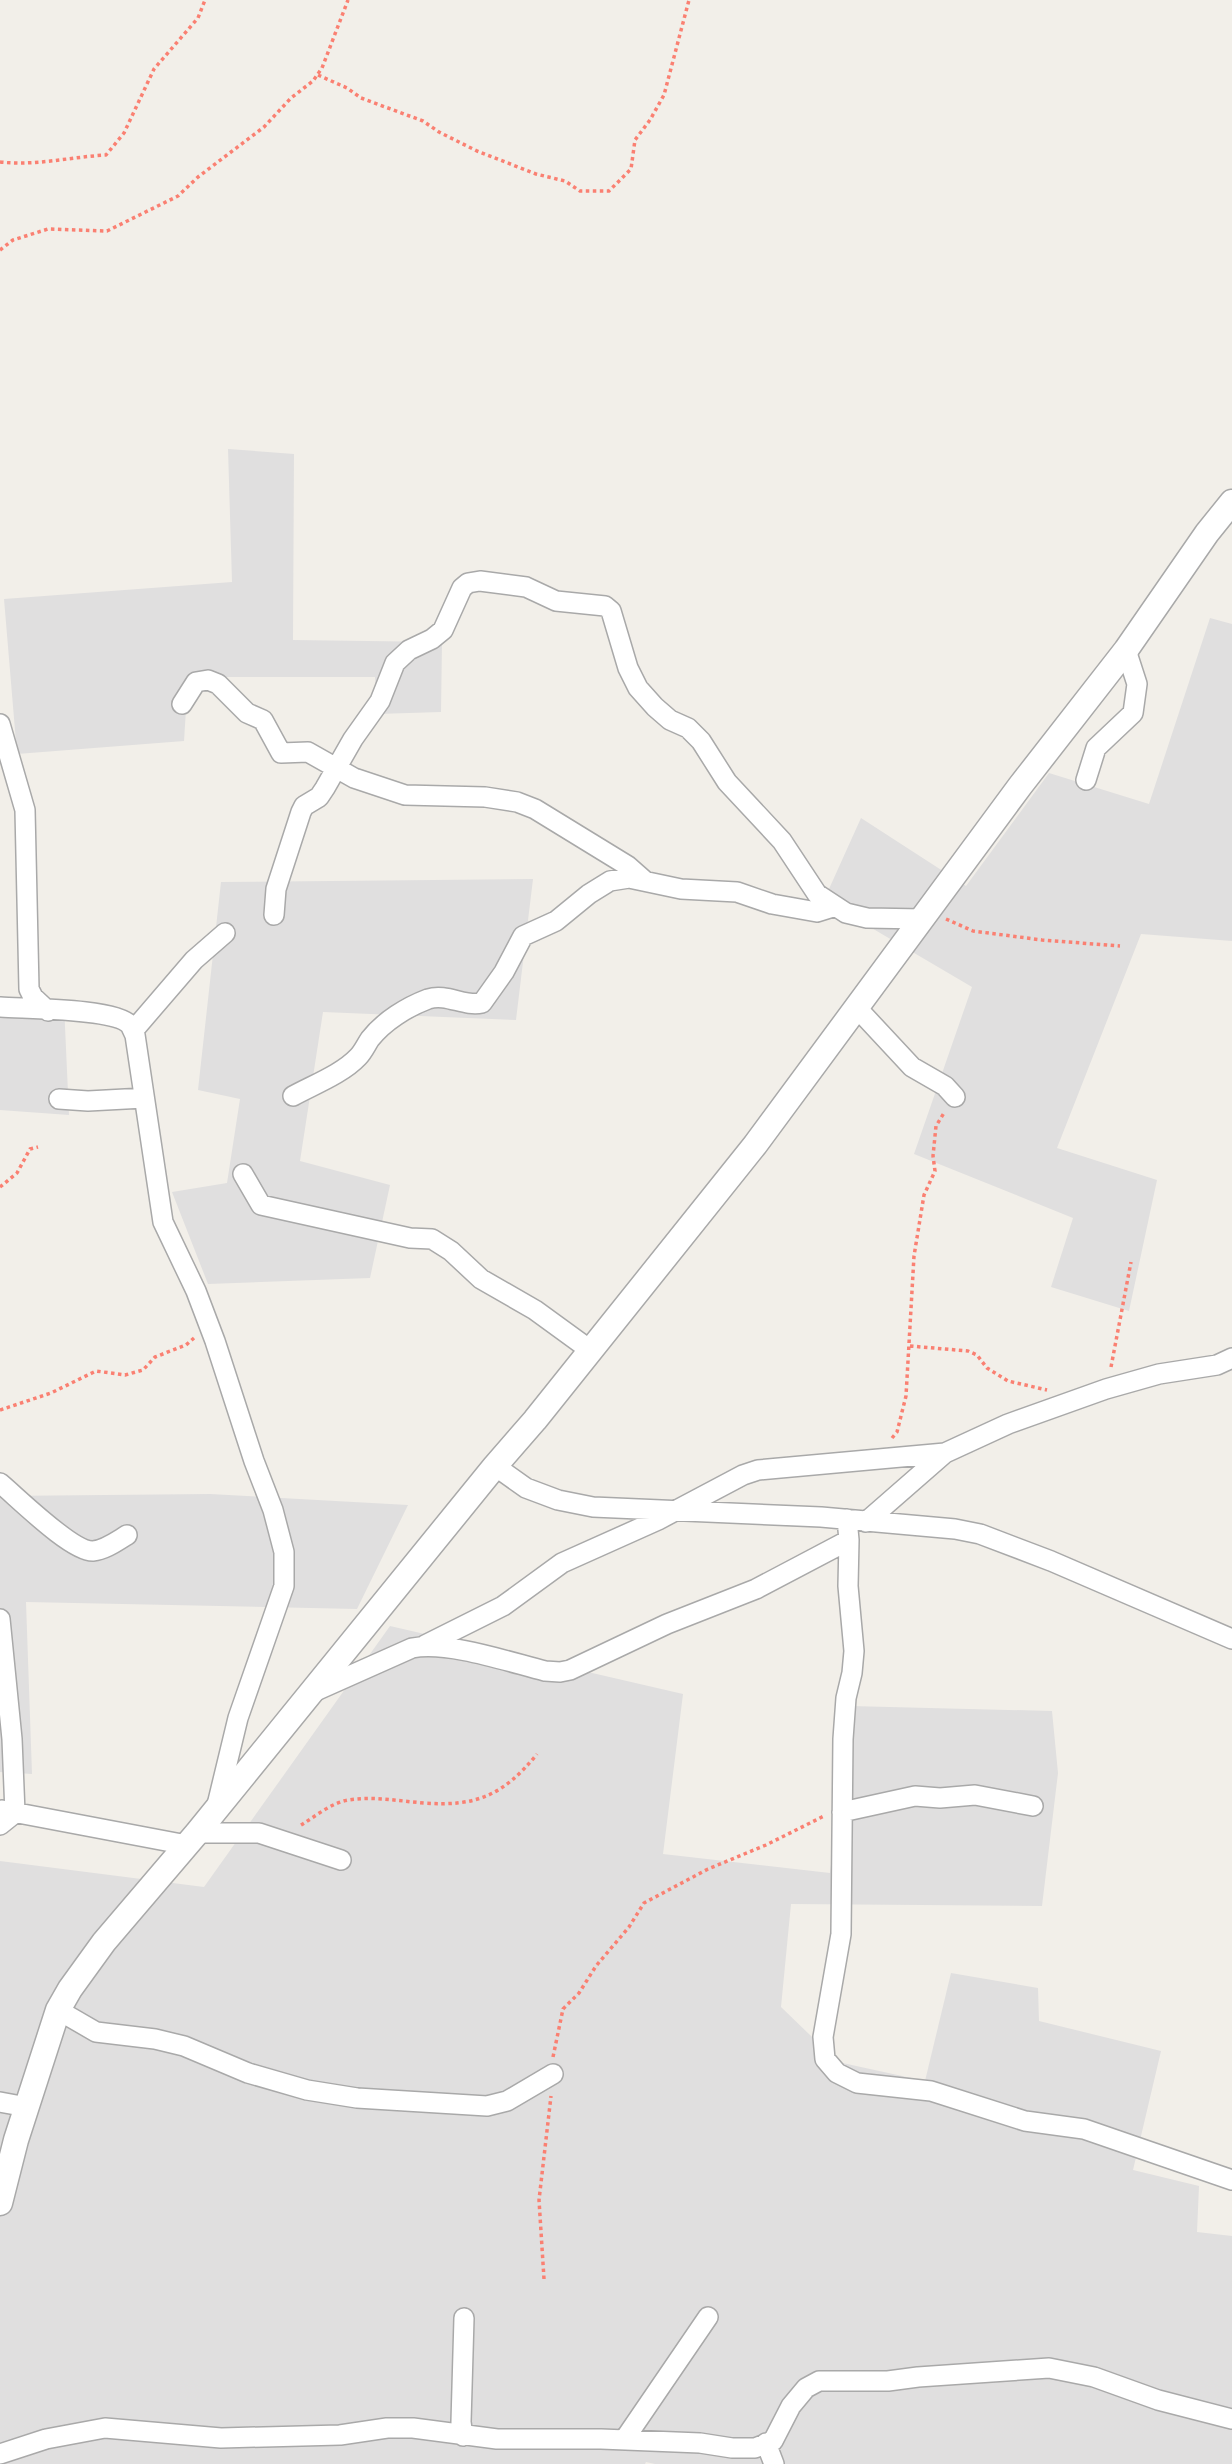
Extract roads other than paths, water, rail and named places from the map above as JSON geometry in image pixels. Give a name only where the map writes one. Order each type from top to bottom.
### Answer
[{"type":"street","points":[[0,2203],[58,2010],[104,1942],[216,1810],[495,1466],[536,1420],[755,1145],[1020,786],[1126,650],[1207,533],[1232,502]]},
{"type":"street","points":[[274,915],[276,889],[304,806],[319,797],[380,701],[395,663],[409,649],[432,639],[443,630],[456,597],[468,583],[480,581],[526,587],[556,601],[605,606],[611,611],[628,668],[638,688],[670,720],[688,728],[701,741],[727,782],[768,823],[817,894],[846,914],[867,918],[925,915]]},
{"type":"street","points":[[1086,780],[1096,748],[1133,713],[1137,684],[1126,650]]},
{"type":"street","points":[[182,704],[196,682],[208,680],[218,684],[247,713],[263,720],[281,753],[308,752],[354,778],[405,795],[485,796],[536,808],[628,866],[645,882]]},
{"type":"street","points":[[0,723],[25,810],[29,989],[33,997],[48,1010]]},
{"type":"street","points":[[293,1096],[359,1057],[371,1037],[387,1022],[411,1007],[446,997],[475,1004],[482,1003],[504,972],[523,936],[556,921],[610,881],[629,878],[681,889],[737,892],[772,904],[817,912],[833,907]]},
{"type":"street","points":[[133,1031],[194,960],[225,933]]},
{"type":"street","points":[[0,1007],[95,1013],[117,1018],[129,1024],[133,1031],[163,1222],[206,1317],[273,1510],[284,1552],[284,1586],[238,1718],[216,1810]]},
{"type":"street","points":[[857,1008],[912,1067],[945,1086],[955,1097]]},
{"type":"street","points":[[59,1099],[88,1101],[144,1098]]},
{"type":"street","points":[[243,1174],[261,1205],[410,1238],[432,1239],[451,1251],[481,1279],[535,1310],[590,1350]]},
{"type":"street","points":[[1232,1358],[1217,1365],[1159,1374],[1106,1389],[1008,1424],[945,1453],[856,1520],[849,1540],[848,1586],[854,1651],[844,1715],[841,1934],[822,2048],[830,2067],[836,2073],[857,2082],[931,2091],[1025,2121],[1084,2129],[1232,2180]]},
{"type":"street","points":[[424,1646],[503,1606],[562,1563],[743,1475],[758,1470],[945,1453]]},
{"type":"street","points":[[495,1466],[526,1488],[558,1500],[593,1507],[856,1520],[955,1529],[980,1534],[1051,1561],[1232,1639]]},
{"type":"street","points":[[0,1483],[69,1543],[84,1550],[95,1551],[127,1535]]},
{"type":"street","points":[[310,1694],[412,1648],[424,1646],[560,1672],[587,1663],[667,1624],[756,1589],[849,1540]]},
{"type":"street","points":[[0,1619],[12,1739],[5,1816],[192,1839],[259,1833],[341,1860]]},
{"type":"street","points":[[842,1810],[907,1797],[975,1796],[1032,1806]]},
{"type":"street","points":[[58,2010],[96,2032],[155,2039],[184,2046],[248,2073],[307,2090],[357,2098],[487,2106],[507,2101],[553,2074]]},
{"type":"street","points":[[0,2102],[27,2107]]},
{"type":"street","points":[[624,2440],[708,2317]]},
{"type":"street","points":[[463,2436],[461,2422],[464,2318]]},
{"type":"street","points":[[0,2455],[46,2440],[105,2428],[221,2438],[340,2435],[387,2428],[413,2428],[497,2439],[624,2440],[755,2448],[773,2441],[791,2406],[806,2388],[820,2381],[888,2381],[1049,2368],[1068,2370],[1158,2400],[1232,2419]]},
{"type":"street","points":[[766,2443],[774,2464]]}]
